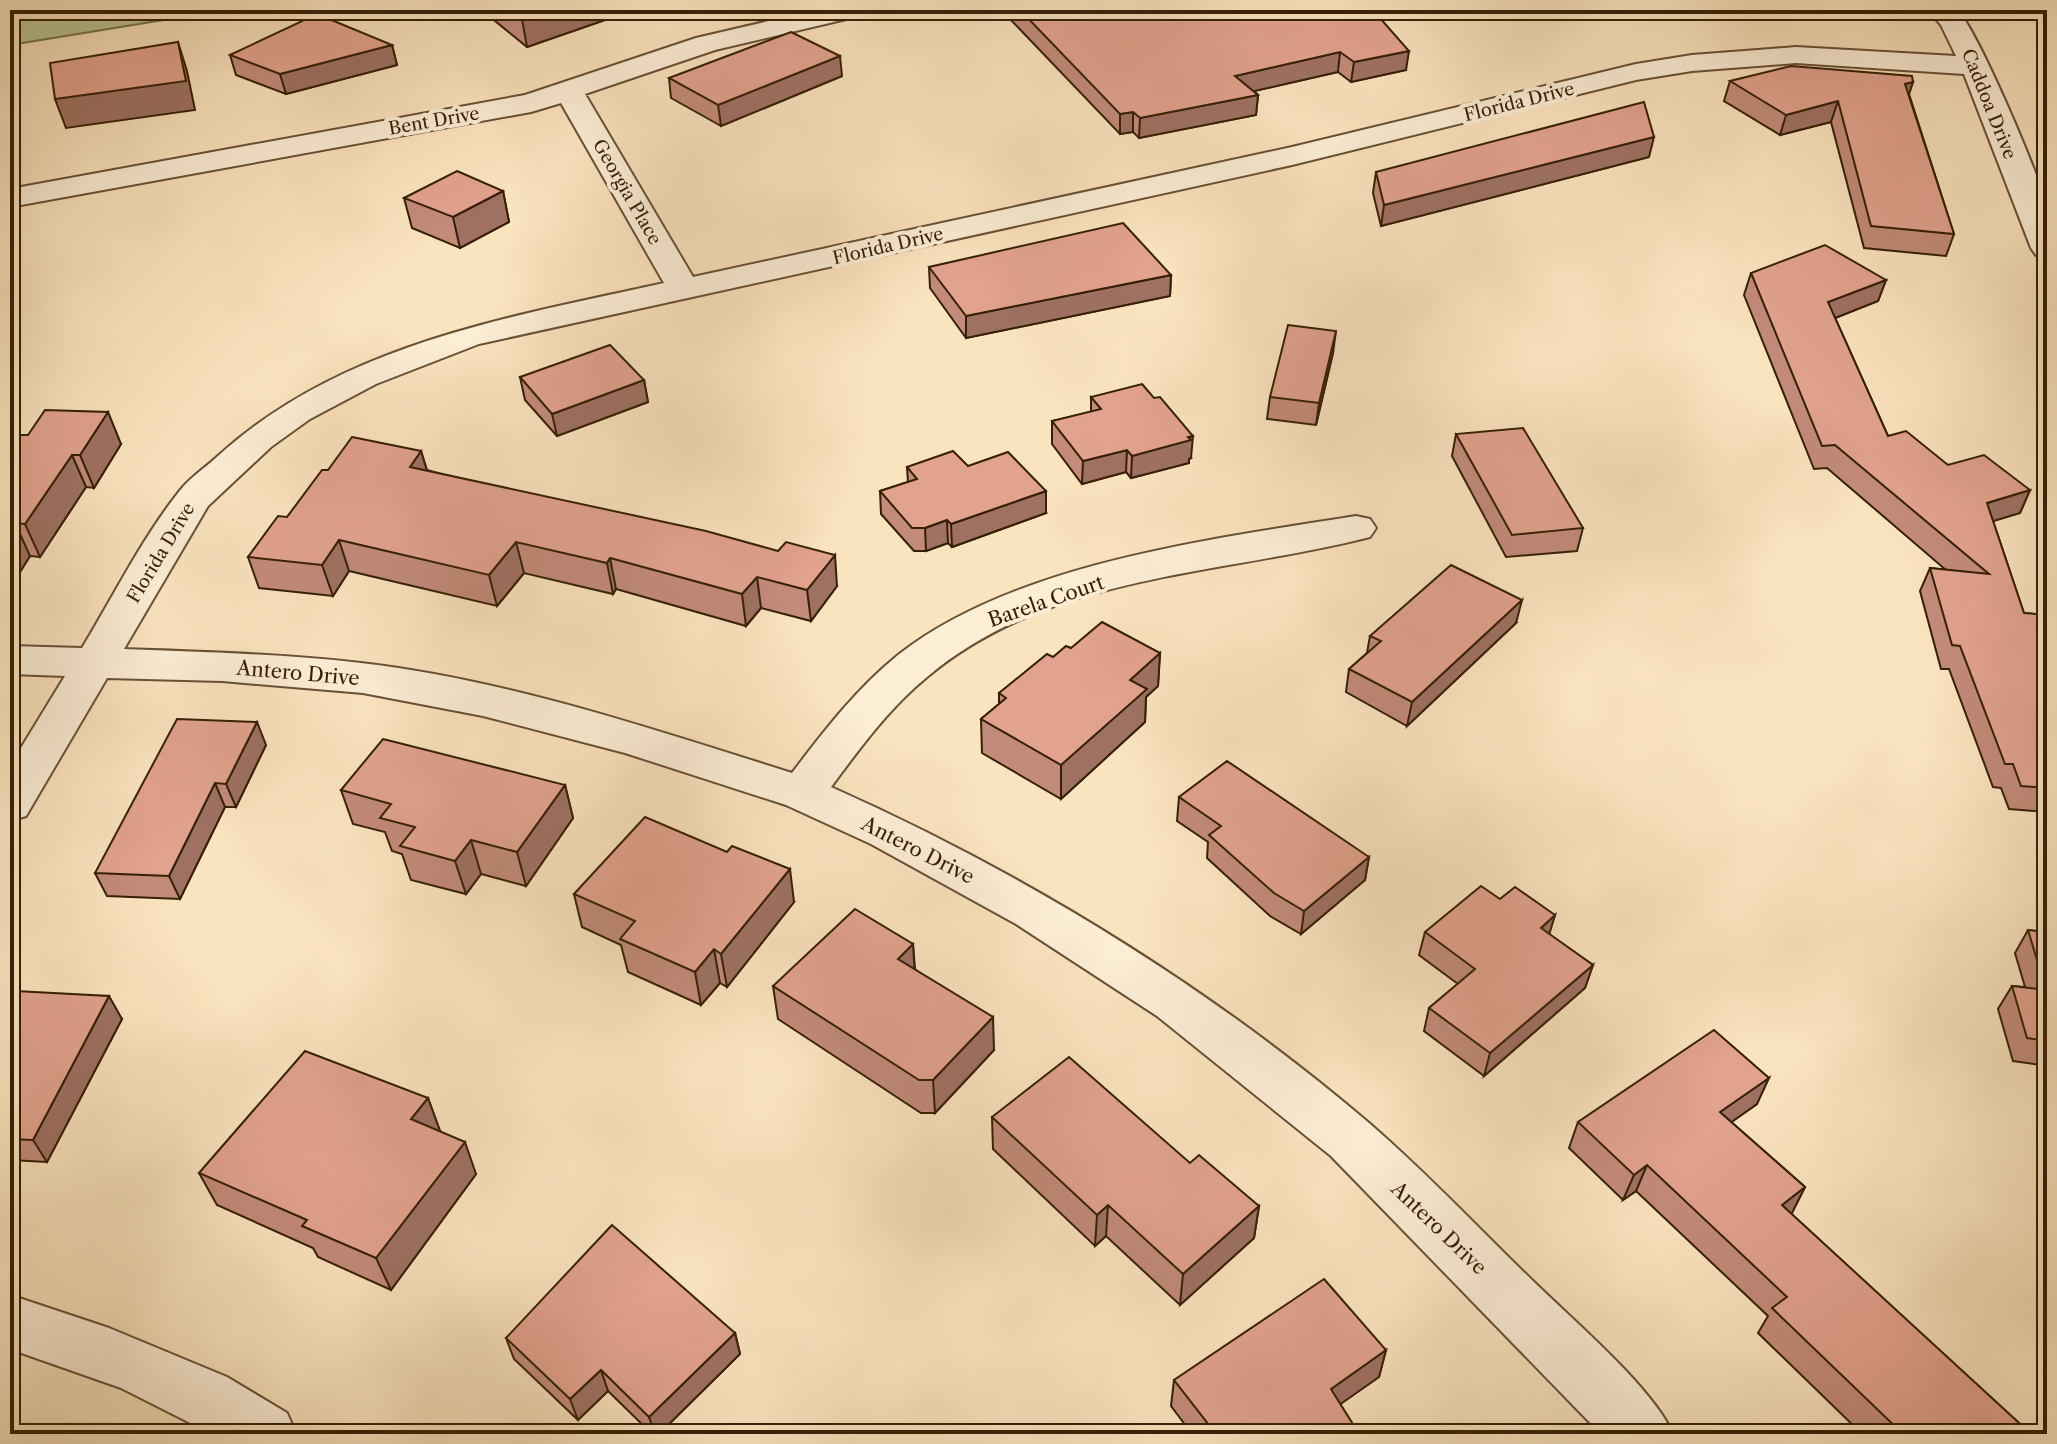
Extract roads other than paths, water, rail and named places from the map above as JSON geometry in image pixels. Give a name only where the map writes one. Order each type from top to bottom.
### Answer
[{"type":"street","name":"Bent Drive","points":[[10,198],[531,103],[706,44],[850,10]]},
{"type":"street","name":"Caddoa Drive","points":[[1941,10],[1953,21],[1975,66],[2047,248]]},
{"type":"street","name":"Florida Drive","points":[[10,804],[193,499],[258,439],[297,411],[373,371],[469,336],[1292,156],[1664,67],[1796,55],[1975,66]]},
{"type":"street","name":"Georgia Place","points":[[569,92],[685,291]]},
{"type":"street","name":"Barela Court","points":[[802,793],[837,747],[899,678],[932,651],[983,622],[1085,585],[1174,561],[1356,528]]},
{"type":"street","name":"Antero Drive","points":[[10,660],[222,667],[363,678],[483,701],[633,739],[802,793],[888,832],[1033,911],[1175,1002],[1350,1140],[1561,1348],[1642,1434]]},
{"type":"street","points":[[10,1322],[120,1358],[237,1414],[265,1434]]}]
